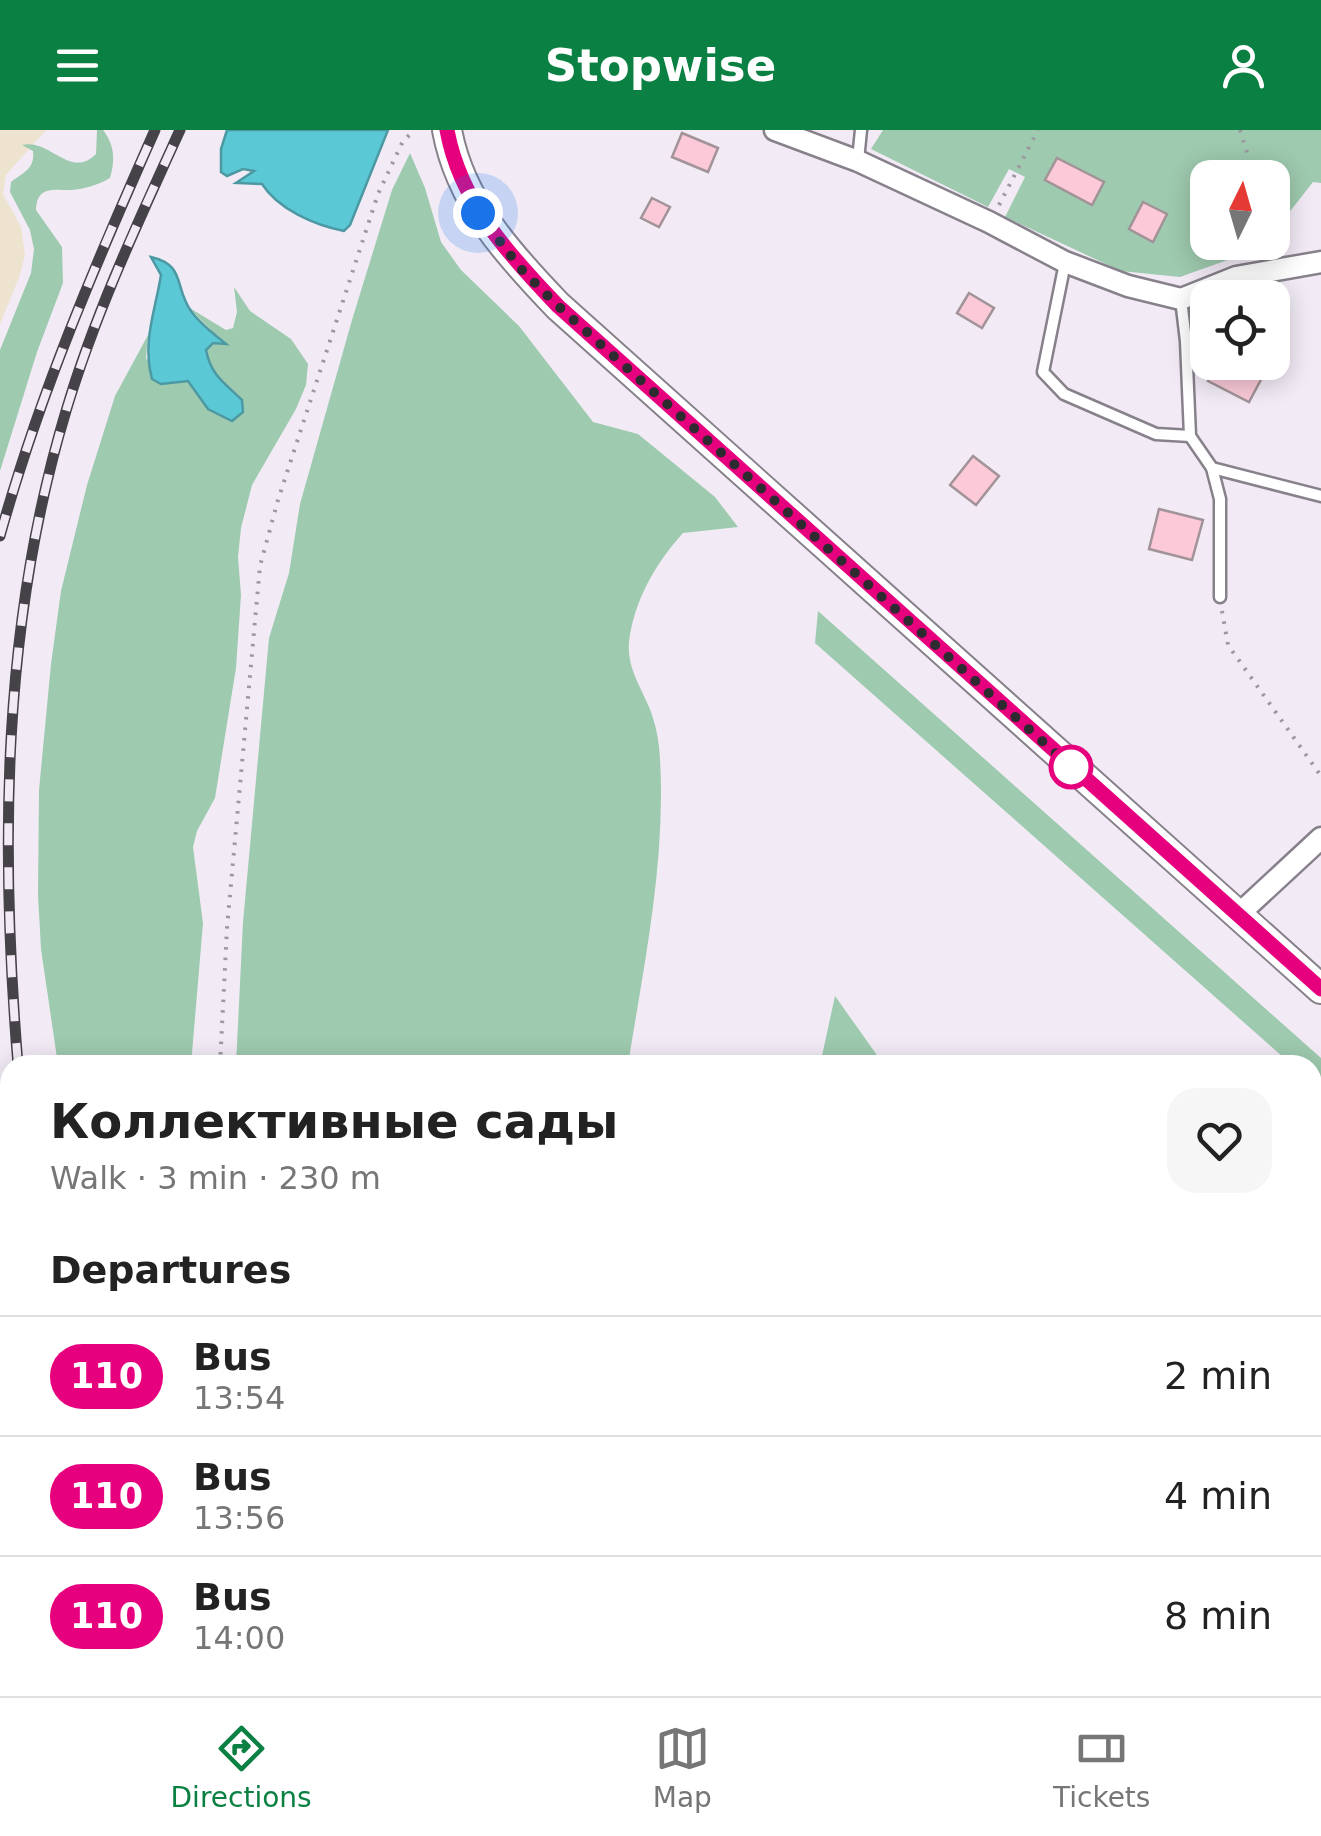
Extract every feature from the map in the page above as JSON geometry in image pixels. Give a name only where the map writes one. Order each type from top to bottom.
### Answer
[{"type":"main road","points":[[447,130],[461,177],[478,213],[522,270],[558,306],[1321,988]]},
{"type":"street","points":[[774,130],[858,162],[990,222],[1065,262],[1128,286],[1180,299],[1236,277],[1321,262]]},
{"type":"street","points":[[1238,915],[1321,838]]},
{"type":"lane","points":[[858,162],[862,130]]},
{"type":"lane","points":[[1065,262],[1042,372],[1064,394],[1156,434],[1190,436]]},
{"type":"lane","points":[[1180,299],[1190,436],[1212,468],[1220,499],[1220,596]]},
{"type":"lane","points":[[1212,468],[1321,496]]},
{"type":"path","points":[[221,1055],[228,909],[260,566],[378,194],[403,142],[415,130]]},
{"type":"path","points":[[990,222],[1038,130]]},
{"type":"path","points":[[1240,130],[1249,160]]},
{"type":"path","points":[[1220,596],[1228,645],[1321,776]]},
{"type":"shaded area","points":[[0,130],[46,130],[6,175],[3,194],[21,227],[25,255],[0,324]]},
{"type":"green space","points":[[97,130],[103,130],[112,147],[110,178],[81,189],[47,191],[37,202],[36,210],[62,247],[63,283],[0,471],[0,350],[31,273],[34,249],[30,230],[10,192],[11,182],[28,170],[32,162],[33,151],[22,145],[42,147],[77,163],[87,161],[96,154]]},
{"type":"green space","points":[[883,130],[1321,130],[1321,183],[1313,182],[1290,211],[1290,160],[1190,160],[1190,260],[1227,260],[1180,277],[1121,271],[1005,217],[1025,177],[1009,169],[988,207],[871,149]]},
{"type":"green space","points":[[410,153],[441,242],[461,270],[519,326],[593,422],[638,434],[715,497],[738,527],[683,533],[648,583],[632,626],[630,660],[657,732],[661,798],[652,913],[630,1055],[236,1055],[243,922],[269,638],[289,573],[300,504],[392,190]]},
{"type":"green space","points":[[234,287],[250,311],[291,339],[308,364],[306,385],[252,485],[241,528],[236,668],[215,798],[193,847],[203,923],[192,1055],[57,1055],[41,949],[39,790],[61,591],[87,485],[115,396],[148,335],[146,358],[161,384],[188,381],[196,394],[234,392],[215,374],[206,350],[213,343],[224,343],[188,307],[226,330],[233,328],[237,312]]},
{"type":"green space","points":[[818,611],[1318,1055],[1281,1055],[815,643]]},
{"type":"green space","points":[[835,996],[877,1055],[822,1055]]},
{"type":"water","points":[[227,130],[388,130],[350,225],[344,231],[298,215],[277,201],[262,184],[236,183],[254,171],[243,169],[227,176],[221,172],[221,149]]},
{"type":"water","points":[[151,257],[170,265],[191,311],[226,344],[213,343],[206,350],[215,373],[242,400],[243,412],[232,421],[208,409],[188,381],[161,384],[152,379],[149,340],[161,275]]},
{"type":"building","points":[[682,133],[718,148],[708,172],[672,157]]},
{"type":"building","points":[[1057,158],[1104,182],[1092,205],[1045,180]]},
{"type":"building","points":[[652,198],[670,207],[659,227],[641,218]]},
{"type":"building","points":[[1143,202],[1167,214],[1153,242],[1129,229]]},
{"type":"building","points":[[969,293],[994,308],[982,328],[957,313]]},
{"type":"building","points":[[1209,380],[1261,380],[1249,402]]},
{"type":"building","points":[[973,456],[999,476],[976,505],[950,485]]},
{"type":"building","points":[[1159,509],[1203,520],[1192,560],[1149,549]]},
{"type":"railway","points":[[0,536],[51,381],[155,130]]},
{"type":"railway","points":[[17,1055],[8,818],[11,735],[29,572],[45,491],[90,339],[180,130]]},
{"type":"bus line","name":"110","points":[[447,130],[461,177],[478,213],[522,270],[558,306],[1321,989]]},
{"type":"route","points":[[478,213],[522,270],[558,306],[1071,767]]}]
